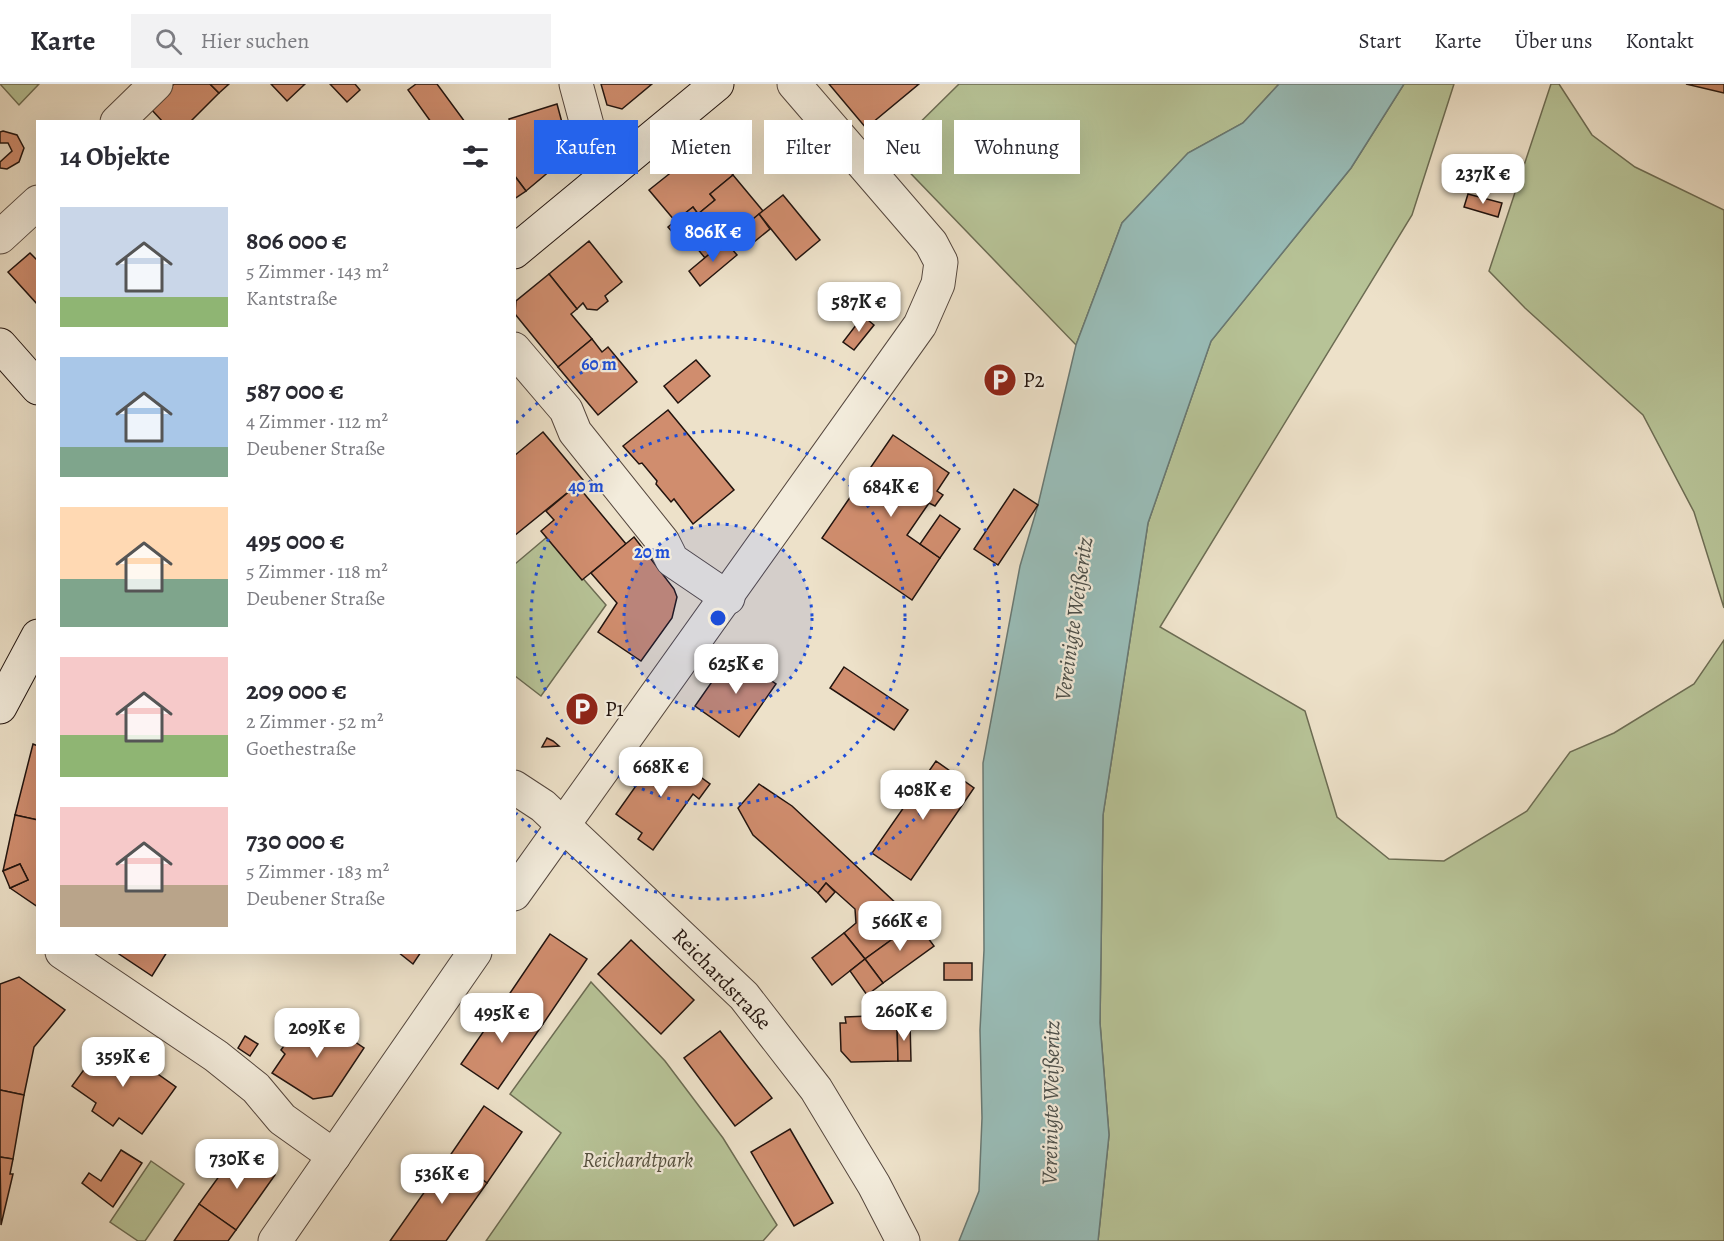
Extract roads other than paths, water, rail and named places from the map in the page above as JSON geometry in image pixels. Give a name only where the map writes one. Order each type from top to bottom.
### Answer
[{"type":"street","points":[[119,120],[156,84]]},
{"type":"street","points":[[576,84],[586,120]]},
{"type":"street","points":[[638,149],[717,84]]},
{"type":"street","points":[[516,891],[728,598],[785,510],[920,325],[938,284],[941,262],[931,243],[794,84]]},
{"type":"street","points":[[516,250],[608,174]]},
{"type":"street","points":[[0,237],[36,204]]},
{"type":"street","points":[[0,345],[36,386]]},
{"type":"street","points":[[516,351],[566,410],[575,432],[663,542],[672,560],[728,598]]},
{"type":"street","points":[[0,707],[36,640]]},
{"type":"street","name":"Reichardstraße","points":[[516,788],[543,806],[744,996],[816,1089],[874,1185],[903,1241]]},
{"type":"street","points":[[65,954],[216,1056],[256,1088],[282,1119],[334,1156]]},
{"type":"street","points":[[275,1241],[474,954]]},
{"type":"water","name":"Vereinigte Weißeritz","points":[[1279,84],[1404,84],[1351,168],[1211,341],[1148,523],[1103,815],[1100,1023],[1109,1135],[1098,1241],[959,1241],[979,1191],[982,1118],[980,1030],[984,950],[983,763],[1020,566],[1038,505],[1076,345],[1122,223],[1188,153],[1243,123]]},
{"type":"place","name":"P2","points":[[1000,380]]},
{"type":"place","name":"P1","points":[[582,709]]},
{"type":"park label","name":"Reichardtpark","points":[[638,1160]]}]
